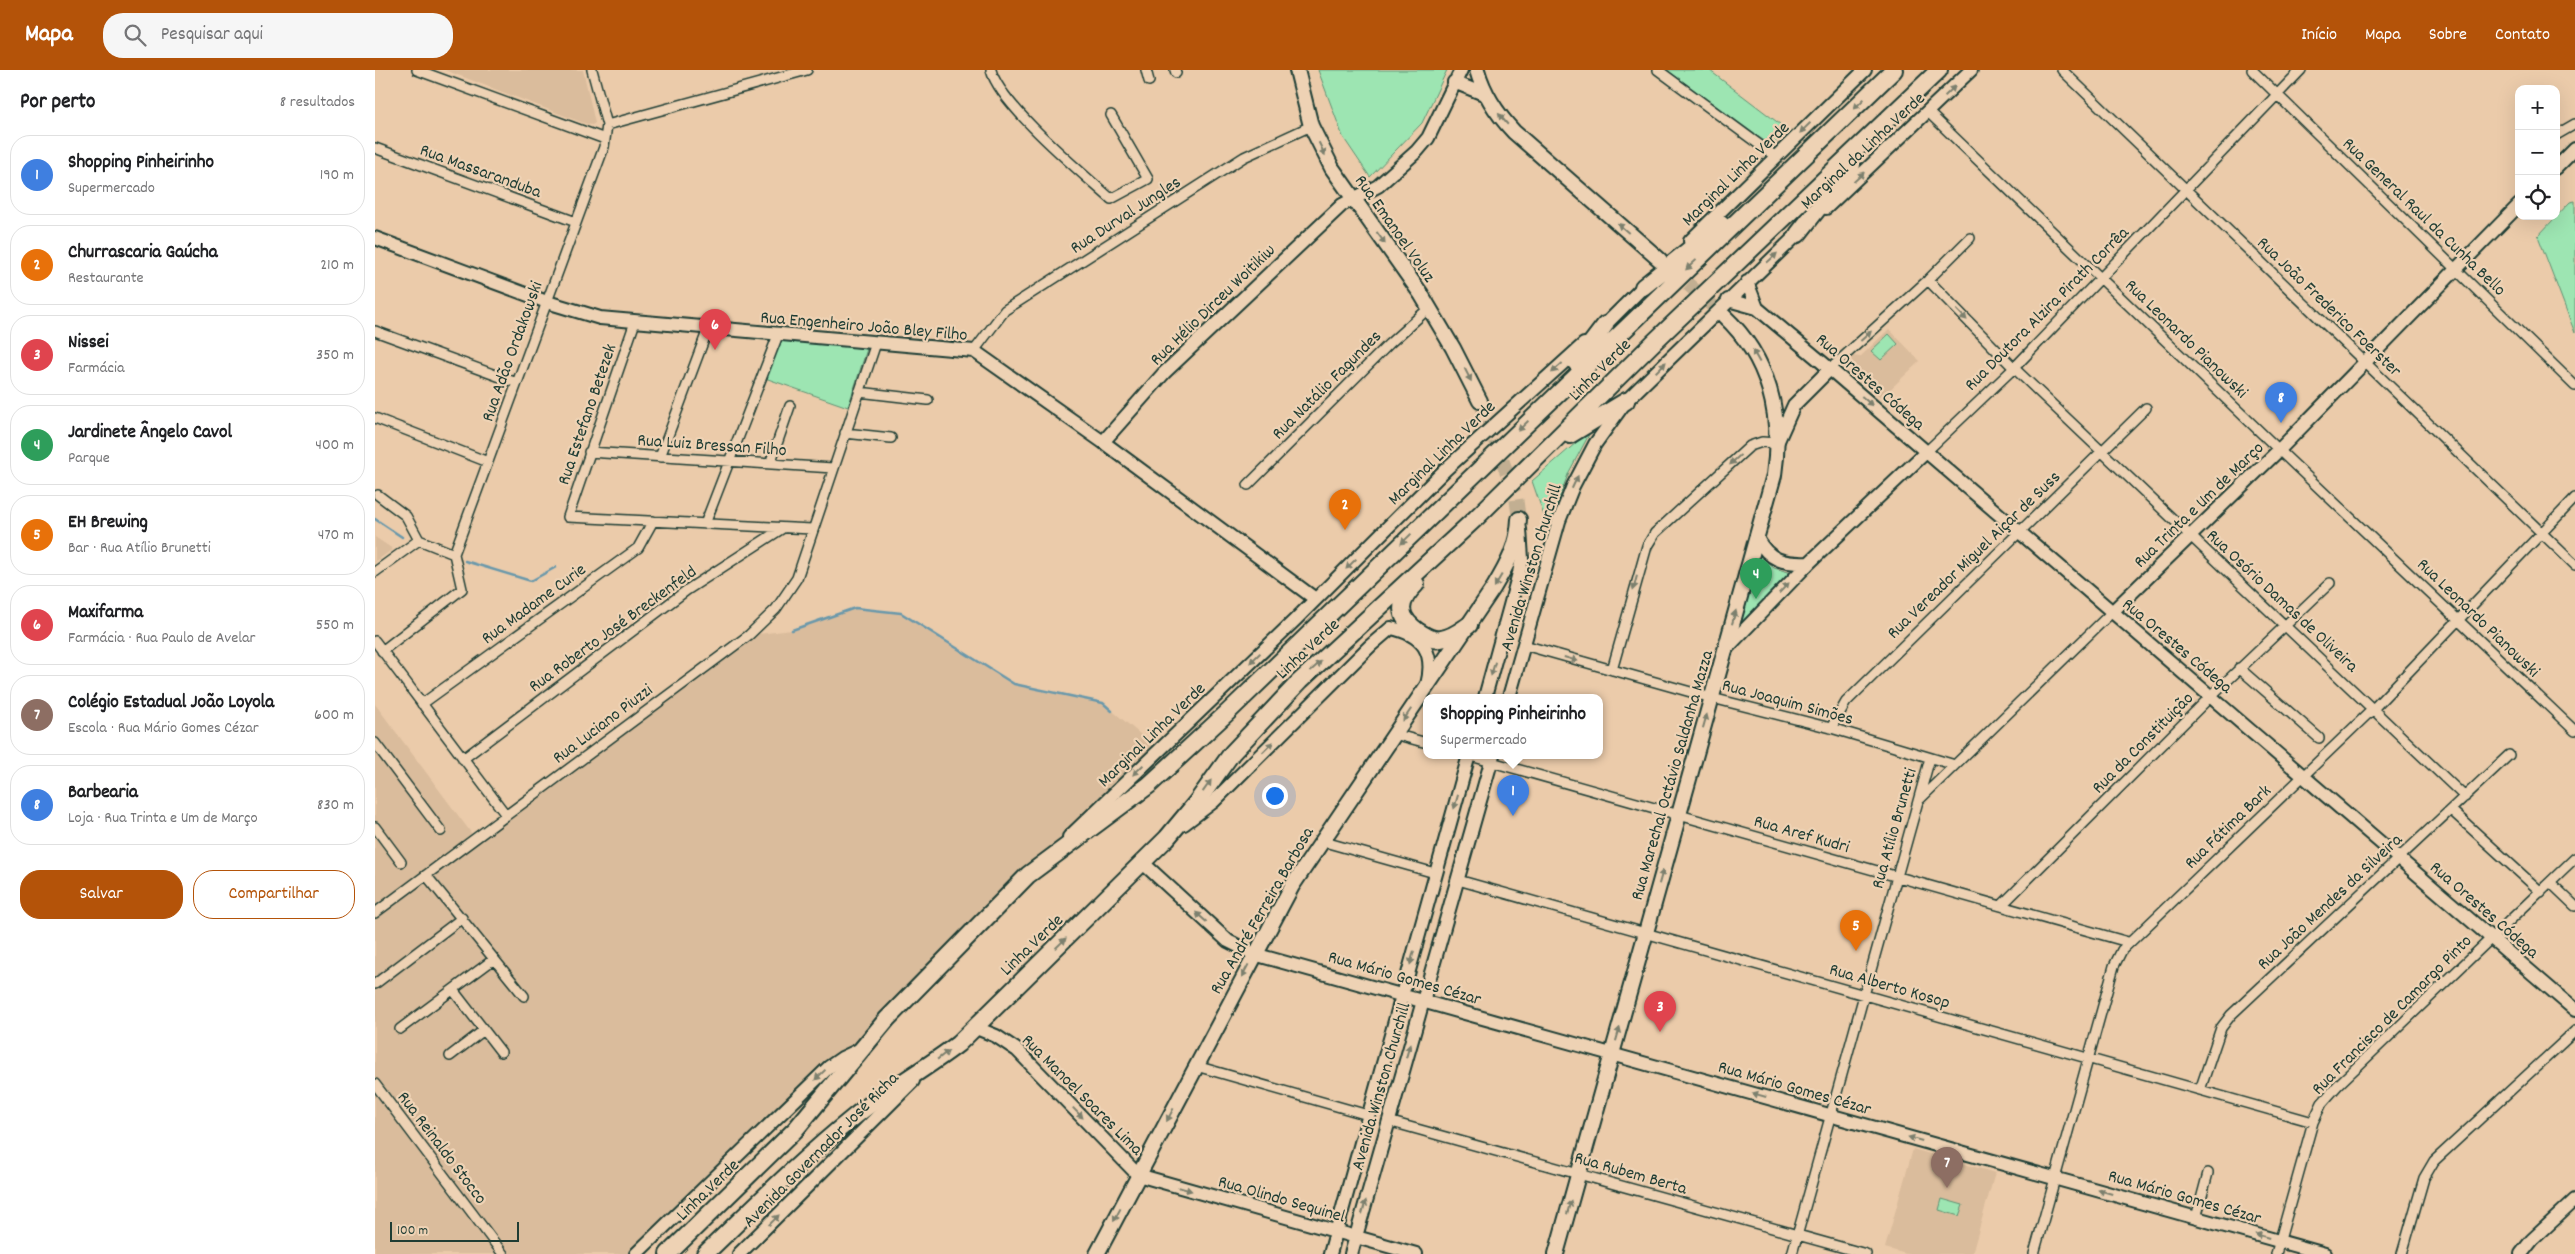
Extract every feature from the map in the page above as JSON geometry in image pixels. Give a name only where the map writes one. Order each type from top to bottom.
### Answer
[{"type":"highway","name":"Linha Verde","points":[[668,1254],[795,1130],[887,1019],[1044,861],[1110,816],[1149,785],[1228,712],[1547,402],[1812,151],[1893,70]]},
{"type":"highway","name":"Linha Verde","points":[[705,1254],[834,1133],[957,1044],[1167,838],[1196,803],[1231,753],[1300,680],[1476,518],[1549,448],[1654,342],[1939,70]]},
{"type":"highway","points":[[1798,234],[1849,168],[1885,132],[1901,107]]},
{"type":"highway","points":[[1643,287],[1812,151]]},
{"type":"highway","points":[[1547,402],[1605,325]]},
{"type":"highway","points":[[1549,448],[1626,401]]},
{"type":"highway","points":[[1469,625],[1450,637],[1439,640],[1430,639],[1411,626],[1402,616],[1402,606],[1408,592],[1469,531],[1476,518]]},
{"type":"main road","name":"Rua Emanoel Voluz","points":[[1297,70],[1311,126],[1331,168],[1429,308],[1458,357],[1480,401]]},
{"type":"main road","name":"Rua Hélio Dirceu Woitikiw","points":[[1103,442],[1164,373],[1341,205],[1378,186],[1417,150],[1428,138],[1461,70]]},
{"type":"main road","points":[[1477,70],[1486,95],[1496,111],[1514,132],[1660,260]]},
{"type":"main road","name":"Marginal Linha Verde","points":[[1044,861],[1296,619],[1314,598],[1446,469],[1605,325],[1865,70]]},
{"type":"main road","name":"Marginal da Linha Verde","points":[[1798,234],[1971,70]]},
{"type":"main road","points":[[1454,82],[1486,95]]},
{"type":"main road","points":[[2560,164],[2575,149]]},
{"type":"main road","name":"Rua Trinta e Um de Março","points":[[2112,612],[2279,450],[2455,268],[2515,209]]},
{"type":"main road","points":[[1626,401],[1798,234]]},
{"type":"main road","name":"Rua Engenheiro João Bley Filho","points":[[375,238],[547,302],[600,318],[974,351],[1103,442],[1314,598]]},
{"type":"main road","name":"Rua Orestes Códega","points":[[1747,282],[1757,308]]},
{"type":"main road","name":"Rua Orestes Códega","points":[[1728,300],[1757,308],[1830,369],[2575,1010]]},
{"type":"main road","name":"Rua Marechal Octávio Saldanha Mazza","points":[[1556,1254],[1772,482],[1777,443],[1773,401],[1755,353],[1746,339],[1724,316]]},
{"type":"main road","points":[[1777,443],[1794,405],[1830,369]]},
{"type":"main road","name":"Avenida Winston Churchill","points":[[1510,694],[1559,522],[1573,486],[1595,444],[1626,401]]},
{"type":"main road","points":[[1773,401],[1794,405]]},
{"type":"main road","name":"Rua Doutora Alzira Pirath Corrêa","points":[[1726,648],[1809,563],[1926,452]]},
{"type":"main road","name":"Avenida Winston Churchill","points":[[1486,694],[1519,573],[1522,545],[1519,519]]},
{"type":"main road","name":"Rua André Ferreira Barbosa","points":[[1097,1254],[1292,886],[1469,625],[1510,560],[1517,542],[1519,519]]},
{"type":"main road","points":[[1757,538],[1763,550],[1776,561],[1790,564],[1809,563]]},
{"type":"main road","points":[[1167,838],[1213,802],[1370,646],[1391,628],[1407,631],[1420,640],[1428,654],[1431,670],[1427,685]]},
{"type":"main road","name":"Avenida Winston Churchill","points":[[1330,1254],[1467,759]]},
{"type":"main road","name":"Avenida Winston Churchill","points":[[1351,1254],[1492,759]]},
{"type":"main road","name":"Rua Mário Gomes Cézar","points":[[1143,863],[1228,941],[1255,954],[2320,1253]]},
{"type":"main road","name":"Rua Manoel Soares Lima","points":[[974,1027],[996,1036],[1017,1050],[1138,1176]]},
{"type":"main road","points":[[636,1254],[829,1067],[861,1049]]},
{"type":"main road","name":"Avenida Governador José Richa","points":[[739,1254],[926,1068]]},
{"type":"main road","name":"Rua Olindo Sequinel","points":[[1138,1176],[1417,1254]]},
{"type":"main road","points":[[2521,1254],[2532,1240],[2575,1200]]},
{"type":"street","points":[[417,70],[605,139]]},
{"type":"street","points":[[592,70],[607,125],[807,70]]},
{"type":"street","points":[[769,70],[771,80]]},
{"type":"street","points":[[991,70],[994,83],[1051,145],[1111,199],[1148,179],[1111,115]]},
{"type":"street","points":[[1146,70],[1149,81]]},
{"type":"street","points":[[1658,70],[1776,157]]},
{"type":"street","name":"Rua João Frederico Foerster","points":[[2062,70],[2575,565]]},
{"type":"street","name":"Rua General Raul da Cunha Bello","points":[[2252,70],[2575,386]]},
{"type":"street","name":"Rua Doutora Alzira Pirath Corrêa","points":[[1926,452],[2014,368],[2301,70]]},
{"type":"street","name":"Rua Leonardo Pianowski","points":[[1928,112],[2102,277],[2279,450],[2575,731]]},
{"type":"street","points":[[2560,133],[2575,124]]},
{"type":"street","name":"Rua Adão Ordakowski","points":[[454,554],[577,222],[605,139],[607,125]]},
{"type":"street","name":"Rua Durval Jungles","points":[[974,351],[1005,310],[1244,157],[1311,126]]},
{"type":"street","name":"Rua Massaranduba","points":[[375,148],[577,222]]},
{"type":"street","points":[[1830,369],[1928,280],[1970,238]]},
{"type":"street","name":"Rua Osório Damas de Oliveira","points":[[1928,280],[2014,368],[2465,797]]},
{"type":"street","name":"Rua Natálio Fagundes","points":[[1248,485],[1389,344],[1429,308]]},
{"type":"street","name":"Rua Estefano Betezek","points":[[635,322],[568,517],[653,521]]},
{"type":"street","points":[[660,457],[708,329]]},
{"type":"street","points":[[375,331],[517,383]]},
{"type":"street","points":[[705,524],[778,335]]},
{"type":"street","name":"Rua Luciano Piuzzi","points":[[375,914],[749,635],[776,609],[797,578],[876,343]]},
{"type":"street","points":[[859,392],[928,400]]},
{"type":"street","points":[[770,464],[790,406]]},
{"type":"street","name":"Rua Vereador Miguel Aiçar de Suss","points":[[1831,728],[1846,702],[2146,408]]},
{"type":"street","points":[[375,418],[488,462]]},
{"type":"street","points":[[845,433],[891,438]]},
{"type":"street","points":[[1612,670],[1641,561],[1655,533],[1750,446],[1762,442],[1777,443]]},
{"type":"street","name":"Rua Luiz Bressan Filho","points":[[589,452],[833,468]]},
{"type":"street","points":[[378,495],[406,516],[419,540],[454,554],[462,589],[382,651]]},
{"type":"street","name":"Rua Fátima Bark","points":[[2034,1254],[2114,966],[2128,942],[2373,708],[2575,498]]},
{"type":"street","points":[[653,521],[812,530]]},
{"type":"street","name":"Rua Madame Curie","points":[[422,704],[638,548],[653,521]]},
{"type":"street","name":"Rua Roberto José Breckenfeld","points":[[463,759],[687,590],[783,528]]},
{"type":"street","points":[[375,572],[419,540]]},
{"type":"street","name":"Rua da Constituição","points":[[2001,906],[2239,668],[2330,583]]},
{"type":"street","name":"Rua Trinta e Um de Março","points":[[1918,800],[2112,612]]},
{"type":"street","points":[[375,641],[506,815]]},
{"type":"street","name":"Rua Joaquim Simões","points":[[1524,645],[1712,698],[1831,728],[1955,765]]},
{"type":"street","points":[[2239,668],[2319,738]]},
{"type":"street","points":[[1394,734],[1423,742]]},
{"type":"street","points":[[375,743],[441,831]]},
{"type":"street","name":"Rua João Mendes da Silveira","points":[[2200,1090],[2221,1028],[2231,1015],[2509,756]]},
{"type":"street","name":"Rua Atílio Brunetti","points":[[1792,1254],[1930,758]]},
{"type":"street","name":"Rua Aref Kudri","points":[[1495,759],[1679,815],[2128,942]]},
{"type":"street","points":[[2451,810],[2541,892]]},
{"type":"street","points":[[375,827],[401,862]]},
{"type":"street","points":[[1321,841],[1435,873]]},
{"type":"street","name":"Rua Francisco de Camargo Pinto","points":[[2276,1254],[2313,1122],[2322,1103],[2337,1086],[2575,858]]},
{"type":"street","points":[[427,875],[524,996]]},
{"type":"street","name":"Rua Alberto Kosop","points":[[1458,880],[2313,1122]]},
{"type":"street","points":[[2551,883],[2575,906]]},
{"type":"street","points":[[375,984],[462,918]]},
{"type":"street","points":[[400,1029],[493,959]]},
{"type":"street","points":[[453,990],[501,1052]]},
{"type":"street","points":[[450,1056],[484,1030]]},
{"type":"street","points":[[2402,1254],[2424,1178],[2434,1161],[2575,1031]]},
{"type":"street","points":[[1196,1066],[1368,1115]]},
{"type":"street","name":"Rua Reinaldo Stocco","points":[[375,1084],[503,1254]]},
{"type":"street","name":"Rua Rubem Berta","points":[[1389,1121],[1866,1254]]},
{"type":"street","points":[[2196,1218],[2208,1173]]},
{"type":"shaded area","points":[[445,70],[583,70],[595,123],[592,125],[586,124]]},
{"type":"shaded area","points":[[1889,329],[1920,361],[1881,398],[1856,378],[1856,367],[1851,359],[1853,356],[1860,357]]},
{"type":"shaded area","points":[[375,537],[393,549],[375,562]]},
{"type":"shaded area","points":[[855,608],[901,613],[1014,684],[1103,703],[1159,750],[901,1005],[829,1067],[636,1254],[375,1254],[375,704],[475,838],[749,635],[792,630]]},
{"type":"shaded area","points":[[1913,1149],[1995,1173],[1972,1254],[1906,1254],[1885,1248]]},
{"type":"green space","points":[[1318,70],[1447,70],[1422,123],[1370,177],[1343,137]]},
{"type":"green space","points":[[1667,70],[1709,70],[1789,131],[1771,146]]},
{"type":"green space","points":[[2575,201],[2575,333],[2538,236],[2553,220],[2560,220],[2560,213],[2570,202]]},
{"type":"green space","points":[[1889,334],[1898,344],[1881,360],[1871,351]]},
{"type":"green space","points":[[779,338],[867,349],[848,407],[765,378]]},
{"type":"green space","points":[[1592,429],[1569,472],[1548,527],[1532,481]]},
{"type":"green space","points":[[1757,553],[1774,568],[1792,573],[1740,625]]},
{"type":"green space","points":[[1937,1159],[1955,1164],[1952,1175],[1934,1170]]},
{"type":"green space","points":[[1942,1199],[1963,1205],[1959,1216],[1939,1210]]},
{"type":"waterway","points":[[375,519],[402,537]]},
{"type":"waterway","points":[[465,561],[531,581],[556,567]]},
{"type":"waterway","points":[[792,630],[855,608],[901,613],[1014,684],[1103,703],[1112,711]]},
{"type":"tunnel","points":[[1672,270],[1724,316]]},
{"type":"tunnel","points":[[1480,401],[1516,497],[1519,519]]},
{"type":"place","name":"Maxifarma","points":[[715,350]]},
{"type":"place","name":"Barbearia","points":[[2281,423]]},
{"type":"place","name":"Churrascaria Gaúcha","points":[[1345,530]]},
{"type":"place","name":"Jardinete Ângelo Cavol","points":[[1756,599]]},
{"type":"place","name":"Shopping Pinheirinho","points":[[1513,816]]},
{"type":"place","name":"EH Brewing","points":[[1856,951]]},
{"type":"place","name":"Nissei","points":[[1660,1032]]},
{"type":"place","name":"Colégio Estadual João Loyola","points":[[1947,1188]]}]
